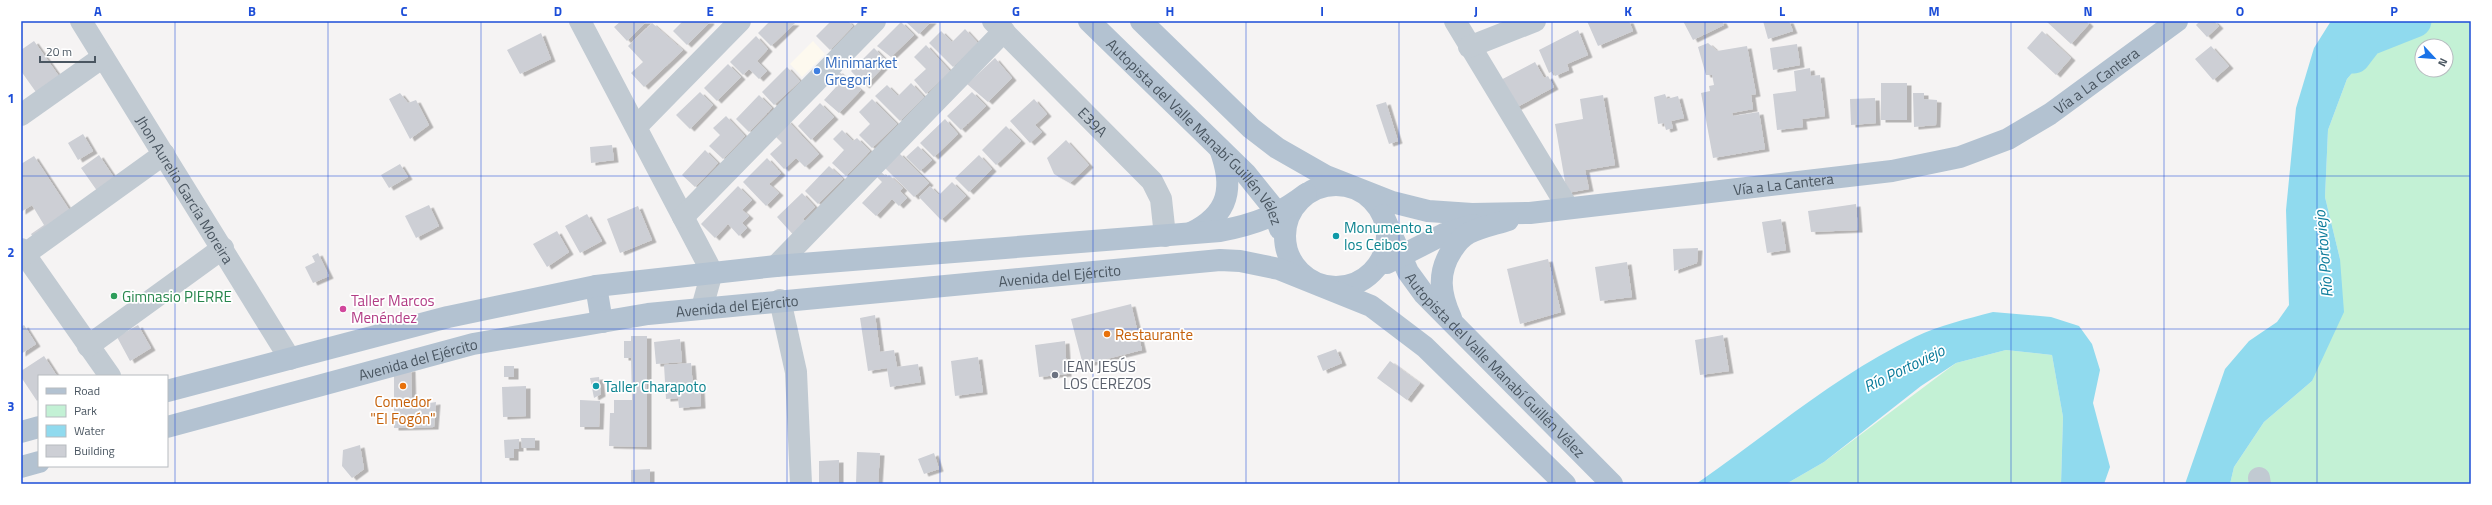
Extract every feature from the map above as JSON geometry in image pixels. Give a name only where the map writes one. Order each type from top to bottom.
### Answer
[{"type":"main road","name":"Autopista del Valle Manabí Guillén Vélez","points":[[1089,21],[1219,146],[1256,186],[1276,215],[1286,250]]},
{"type":"main road","points":[[1141,21],[1251,128],[1276,148],[1321,174],[1354,187],[1366,194],[1376,203],[1387,226],[1386,248],[1382,258],[1368,276]]},
{"type":"main road","name":"Vía a La Cantera","points":[[1354,187],[1392,202],[1428,210],[1472,214],[1530,213],[1892,171],[1960,157],[2008,139],[2050,114],[2177,21]]},
{"type":"main road","points":[[1190,234],[1211,220],[1226,198],[1228,172],[1219,146]]},
{"type":"main road","points":[[1354,187],[1338,184],[1326,186],[1306,194],[1290,213],[1284,238],[1286,250],[1292,264],[1302,275],[1315,283],[1371,306],[1400,326],[1565,484]]},
{"type":"main road","name":"Avenida del Ejército","points":[[168,391],[462,314],[596,286],[776,266],[1190,234],[1240,227],[1276,215],[1306,194]]},
{"type":"main road","points":[[1315,283],[1328,287],[1343,287],[1356,284],[1400,256],[1444,234],[1464,227],[1530,213]]},
{"type":"main road","points":[[1462,335],[1444,302],[1441,287],[1442,271],[1448,257],[1456,244],[1468,233],[1530,213]]},
{"type":"main road","name":"Autopista del Valle Manabí Guillén Vélez","points":[[1383,215],[1408,272],[1424,294],[1462,335],[1612,484]]},
{"type":"main road","name":"Avenida del Ejército","points":[[168,426],[473,344],[602,322],[702,308],[1220,260],[1240,261],[1279,269],[1315,283]]},
{"type":"main road","points":[[596,286],[602,322]]},
{"type":"main road","points":[[21,432],[38,427]]},
{"type":"main road","points":[[21,467],[38,462]]},
{"type":"street","name":"Jhon Aurelio García Moreira","points":[[81,21],[223,248],[290,359]]},
{"type":"street","points":[[636,126],[740,21]]},
{"type":"street","points":[[683,217],[875,21]]},
{"type":"street","points":[[1455,21],[1568,208]]},
{"type":"street","points":[[1470,47],[1535,21]]},
{"type":"street","points":[[587,24],[636,126],[712,272],[702,308]]},
{"type":"street","points":[[776,266],[999,26]]},
{"type":"street","name":"E39A","points":[[999,26],[1152,181],[1161,199],[1165,236]]},
{"type":"street","points":[[21,115],[103,57]]},
{"type":"street","points":[[109,375],[22,254],[164,154]]},
{"type":"street","points":[[88,346],[223,248]]},
{"type":"street","points":[[780,300],[796,372],[801,484]]},
{"type":"shaded area","name":"Minimarket Gregori","points":[[813,41],[825,54],[802,77],[790,64]]},
{"type":"green space","points":[[2436,21],[2471,21],[2471,484],[2230,484],[2234,467],[2264,422],[2312,381],[2340,259],[2325,197],[2328,130],[2347,79],[2389,30]]},
{"type":"green space","points":[[2006,350],[2052,355],[2063,417],[2061,484],[1786,484],[1824,462],[1956,363]]},
{"type":"water","points":[[2331,21],[2436,21],[2389,30],[2347,79],[2328,130],[2325,197],[2340,259],[2344,312],[2312,381],[2264,422],[2234,467],[2230,484],[2185,484],[2225,369],[2249,341],[2277,322],[2289,305],[2286,210],[2296,108],[2314,48]]},
{"type":"water","points":[[1993,312],[2051,317],[2079,326],[2092,344],[2100,370],[2093,403],[2110,467],[2104,484],[2061,484],[2063,417],[2052,355],[2006,350],[1956,363],[1921,386],[1824,462],[1786,484],[1696,484],[1830,387],[1886,352],[1934,329]]},
{"type":"building","points":[[621,21],[647,21],[627,41],[614,27]]},
{"type":"building","points":[[683,21],[710,22],[687,45],[673,31]]},
{"type":"building","points":[[770,21],[795,23],[771,46],[758,33]]},
{"type":"building","points":[[831,21],[848,21],[853,26],[830,50],[816,36]]},
{"type":"building","points":[[905,21],[932,21],[919,34]]},
{"type":"building","points":[[1587,21],[1629,21],[1633,31],[1598,46]]},
{"type":"building","points":[[1683,21],[1722,21],[1724,25],[1693,40]]},
{"type":"building","points":[[1763,21],[1789,21],[1793,31],[1768,39]]},
{"type":"building","points":[[2046,21],[2086,21],[2089,24],[2071,44]]},
{"type":"building","points":[[2200,21],[2214,21],[2219,26],[2207,37],[2196,25]]},
{"type":"building","points":[[901,22],[914,35],[891,57],[877,46]]},
{"type":"building","points":[[652,23],[683,50],[644,87],[631,73],[643,62],[628,46]]},
{"type":"building","points":[[965,29],[978,43],[953,67],[929,43],[941,31],[952,42]]},
{"type":"building","points":[[1578,30],[1588,55],[1567,64],[1569,70],[1555,76],[1553,71],[1549,73],[1539,50]]},
{"type":"building","points":[[2042,31],[2071,58],[2056,75],[2027,48]]},
{"type":"building","points":[[541,33],[551,59],[520,74],[507,50]]},
{"type":"building","points":[[756,36],[768,49],[757,61],[767,71],[759,79],[749,69],[743,75],[730,62]]},
{"type":"building","points":[[34,41],[61,79],[38,95],[21,71],[21,50]]},
{"type":"building","points":[[1708,43],[1717,51],[1747,46],[1756,94],[1751,95],[1753,109],[1732,113],[1733,116],[1759,112],[1765,149],[1713,158],[1701,93],[1710,91],[1709,86],[1714,85],[1712,75],[1706,75],[1698,47]]},
{"type":"building","points":[[1797,44],[1800,65],[1773,70],[1770,48]]},
{"type":"building","points":[[926,45],[950,71],[926,94],[914,80],[926,69],[914,57]]},
{"type":"building","points":[[2211,46],[2229,66],[2213,80],[2195,59]]},
{"type":"building","points":[[874,48],[888,62],[865,86],[851,71]]},
{"type":"building","points":[[995,58],[1012,78],[988,102],[967,84]]},
{"type":"building","points":[[1535,62],[1544,78],[1548,76],[1554,87],[1510,111],[1495,83]]},
{"type":"building","points":[[728,64],[741,77],[717,101],[704,88]]},
{"type":"building","points":[[787,67],[800,81],[774,105],[762,92]]},
{"type":"building","points":[[1810,68],[1811,76],[1820,75],[1825,116],[1802,119],[1803,127],[1777,130],[1773,94],[1796,91],[1794,71]]},
{"type":"building","points":[[838,71],[861,90],[839,113],[824,100],[836,87],[829,80]]},
{"type":"building","points":[[911,83],[924,97],[900,121],[875,96],[887,85],[898,96]]},
{"type":"building","points":[[1881,83],[1907,83],[1907,120],[1881,120]]},
{"type":"building","points":[[700,92],[713,105],[690,129],[676,115]]},
{"type":"building","points":[[972,92],[986,106],[961,130],[947,116]]},
{"type":"building","points":[[400,93],[408,103],[416,100],[429,125],[410,139],[389,99]]},
{"type":"building","points":[[1913,93],[1924,93],[1924,99],[1937,100],[1936,125],[1914,127]]},
{"type":"building","points":[[1665,94],[1667,99],[1678,96],[1684,118],[1671,121],[1673,128],[1666,130],[1664,123],[1658,124],[1654,97]]},
{"type":"building","points":[[759,95],[772,108],[749,132],[736,119]]},
{"type":"building","points":[[1603,95],[1615,165],[1585,170],[1589,189],[1567,193],[1555,124],[1583,119],[1580,99]]},
{"type":"building","points":[[1875,98],[1876,123],[1851,125],[1850,99]]},
{"type":"building","points":[[872,99],[897,124],[872,148],[859,135],[870,124],[859,112]]},
{"type":"building","points":[[1034,99],[1047,114],[1035,125],[1042,132],[1030,143],[1010,121]]},
{"type":"building","points":[[1386,102],[1398,141],[1389,144],[1376,105]]},
{"type":"building","points":[[820,103],[834,117],[811,140],[798,126]]},
{"type":"building","points":[[726,116],[745,136],[723,159],[709,146],[720,135],[713,128]]},
{"type":"building","points":[[945,119],[958,134],[934,157],[920,143]]},
{"type":"building","points":[[787,120],[819,154],[805,167],[796,158],[784,169],[770,154],[782,143],[773,134]]},
{"type":"building","points":[[1006,126],[1021,141],[996,165],[982,150]]},
{"type":"building","points":[[842,130],[853,141],[857,138],[870,151],[846,176],[832,163],[844,150],[833,139]]},
{"type":"building","points":[[83,134],[93,151],[78,160],[68,143]]},
{"type":"building","points":[[1066,140],[1089,165],[1070,183],[1054,174],[1047,158]]},
{"type":"building","points":[[612,145],[614,160],[591,163],[590,147]]},
{"type":"building","points":[[918,146],[932,160],[920,171],[906,157]]},
{"type":"building","points":[[705,150],[718,163],[695,187],[682,175]]},
{"type":"building","points":[[899,153],[929,183],[914,197],[884,167]]},
{"type":"building","points":[[99,155],[117,182],[100,195],[81,168]]},
{"type":"building","points":[[979,155],[992,169],[969,192],[955,178]]},
{"type":"building","points":[[34,156],[74,217],[36,242],[31,234],[44,225],[32,205],[21,212],[21,164]]},
{"type":"building","points":[[767,158],[781,173],[769,184],[779,193],[766,206],[743,182]]},
{"type":"building","points":[[400,164],[408,177],[389,188],[381,175]]},
{"type":"building","points":[[829,166],[843,179],[818,204],[805,191]]},
{"type":"building","points":[[881,172],[887,177],[889,175],[903,188],[900,191],[907,198],[899,206],[892,199],[876,216],[862,203],[882,182],[876,176]]},
{"type":"building","points":[[952,182],[966,196],[941,220],[919,197],[930,186],[939,195]]},
{"type":"building","points":[[738,186],[752,200],[742,210],[749,216],[742,223],[747,228],[739,236],[728,224],[715,238],[701,224]]},
{"type":"building","points":[[802,193],[815,207],[803,219],[811,227],[798,240],[777,217]]},
{"type":"building","points":[[1856,204],[1858,230],[1811,232],[1808,211]]},
{"type":"building","points":[[429,205],[439,226],[416,238],[405,216]]},
{"type":"building","points":[[638,206],[652,240],[620,253],[607,219]]},
{"type":"building","points":[[587,214],[602,241],[580,253],[565,226]]},
{"type":"building","points":[[1781,219],[1786,250],[1767,253],[1762,222]]},
{"type":"building","points":[[557,231],[569,252],[547,267],[533,244]]},
{"type":"building","points":[[1698,248],[1697,263],[1674,271],[1673,249]]},
{"type":"building","points":[[318,253],[329,276],[313,283],[305,267],[315,262],[312,256]]},
{"type":"building","points":[[1548,259],[1561,312],[1520,324],[1507,269]]},
{"type":"building","points":[[1627,262],[1632,297],[1600,301],[1595,267]]},
{"type":"building","name":"Restaurante","points":[[1131,304],[1142,350],[1083,365],[1071,319]]},
{"type":"building","points":[[875,315],[880,352],[894,350],[897,367],[918,364],[921,382],[890,387],[887,368],[868,371],[860,318]]},
{"type":"building","points":[[24,325],[36,344],[21,354],[21,327]]},
{"type":"building","points":[[138,325],[151,348],[130,361],[117,337]]},
{"type":"building","points":[[1723,335],[1729,371],[1700,375],[1695,340]]},
{"type":"building","points":[[631,336],[647,336],[647,447],[609,446],[610,413],[614,413],[614,400],[632,400],[631,358],[624,358],[624,341],[631,341]]},
{"type":"building","points":[[680,339],[682,362],[656,364],[654,342]]},
{"type":"building","name":"IEAN JESÚS LOS CEREZOS","points":[[1065,341],[1067,374],[1039,377],[1035,345]]},
{"type":"building","points":[[1336,349],[1342,363],[1323,371],[1317,356]]},
{"type":"building","points":[[44,356],[56,375],[38,375],[37,401],[21,377],[21,371]]},
{"type":"building","points":[[978,357],[983,392],[955,396],[951,361]]},
{"type":"building","points":[[1390,361],[1420,383],[1407,400],[1377,378]]},
{"type":"building","points":[[691,363],[693,387],[700,386],[701,406],[679,408],[678,398],[666,399],[664,365]]},
{"type":"building","points":[[504,366],[514,366],[514,377],[504,377]]},
{"type":"building","name":"Comedor \"El Fogón\"","points":[[411,369],[412,406],[436,402],[434,427],[394,428],[394,371]]},
{"type":"building","name":"Taller Charapoto","points":[[599,377],[601,394],[594,398],[590,378]]},
{"type":"building","points":[[526,386],[526,416],[503,417],[502,387]]},
{"type":"building","points":[[580,400],[600,401],[599,427],[580,427]]},
{"type":"building","points":[[521,438],[535,438],[535,448],[522,448]]},
{"type":"building","points":[[519,439],[519,449],[514,449],[514,458],[505,458],[504,440]]},
{"type":"building","points":[[360,445],[364,469],[352,478],[342,466],[343,450]]},
{"type":"building","points":[[857,452],[880,453],[878,484],[856,484]]},
{"type":"building","points":[[934,453],[939,469],[924,474],[918,459]]},
{"type":"building","points":[[839,460],[839,484],[819,484],[819,461]]},
{"type":"building","points":[[650,469],[650,484],[631,484],[631,470]]},
{"type":"waterway","name":"Río Portoviejo","points":[[2354,57],[2367,40],[2415,21]]},
{"type":"place","name":"Minimarket Gregori","points":[[817,71]]},
{"type":"place","name":"Monumento a los Ceibos","points":[[1336,236]]},
{"type":"place","name":"Gimnasio PIERRE","points":[[114,296]]},
{"type":"place","name":"Taller Marcos Menéndez","points":[[343,309]]},
{"type":"place","name":"Restaurante","points":[[1107,334]]},
{"type":"place","name":"IEAN JESÚS LOS CEREZOS","points":[[1055,375]]},
{"type":"place","name":"Comedor \"El Fogón\"","points":[[403,386]]},
{"type":"place","name":"Taller Charapoto","points":[[596,386]]}]
